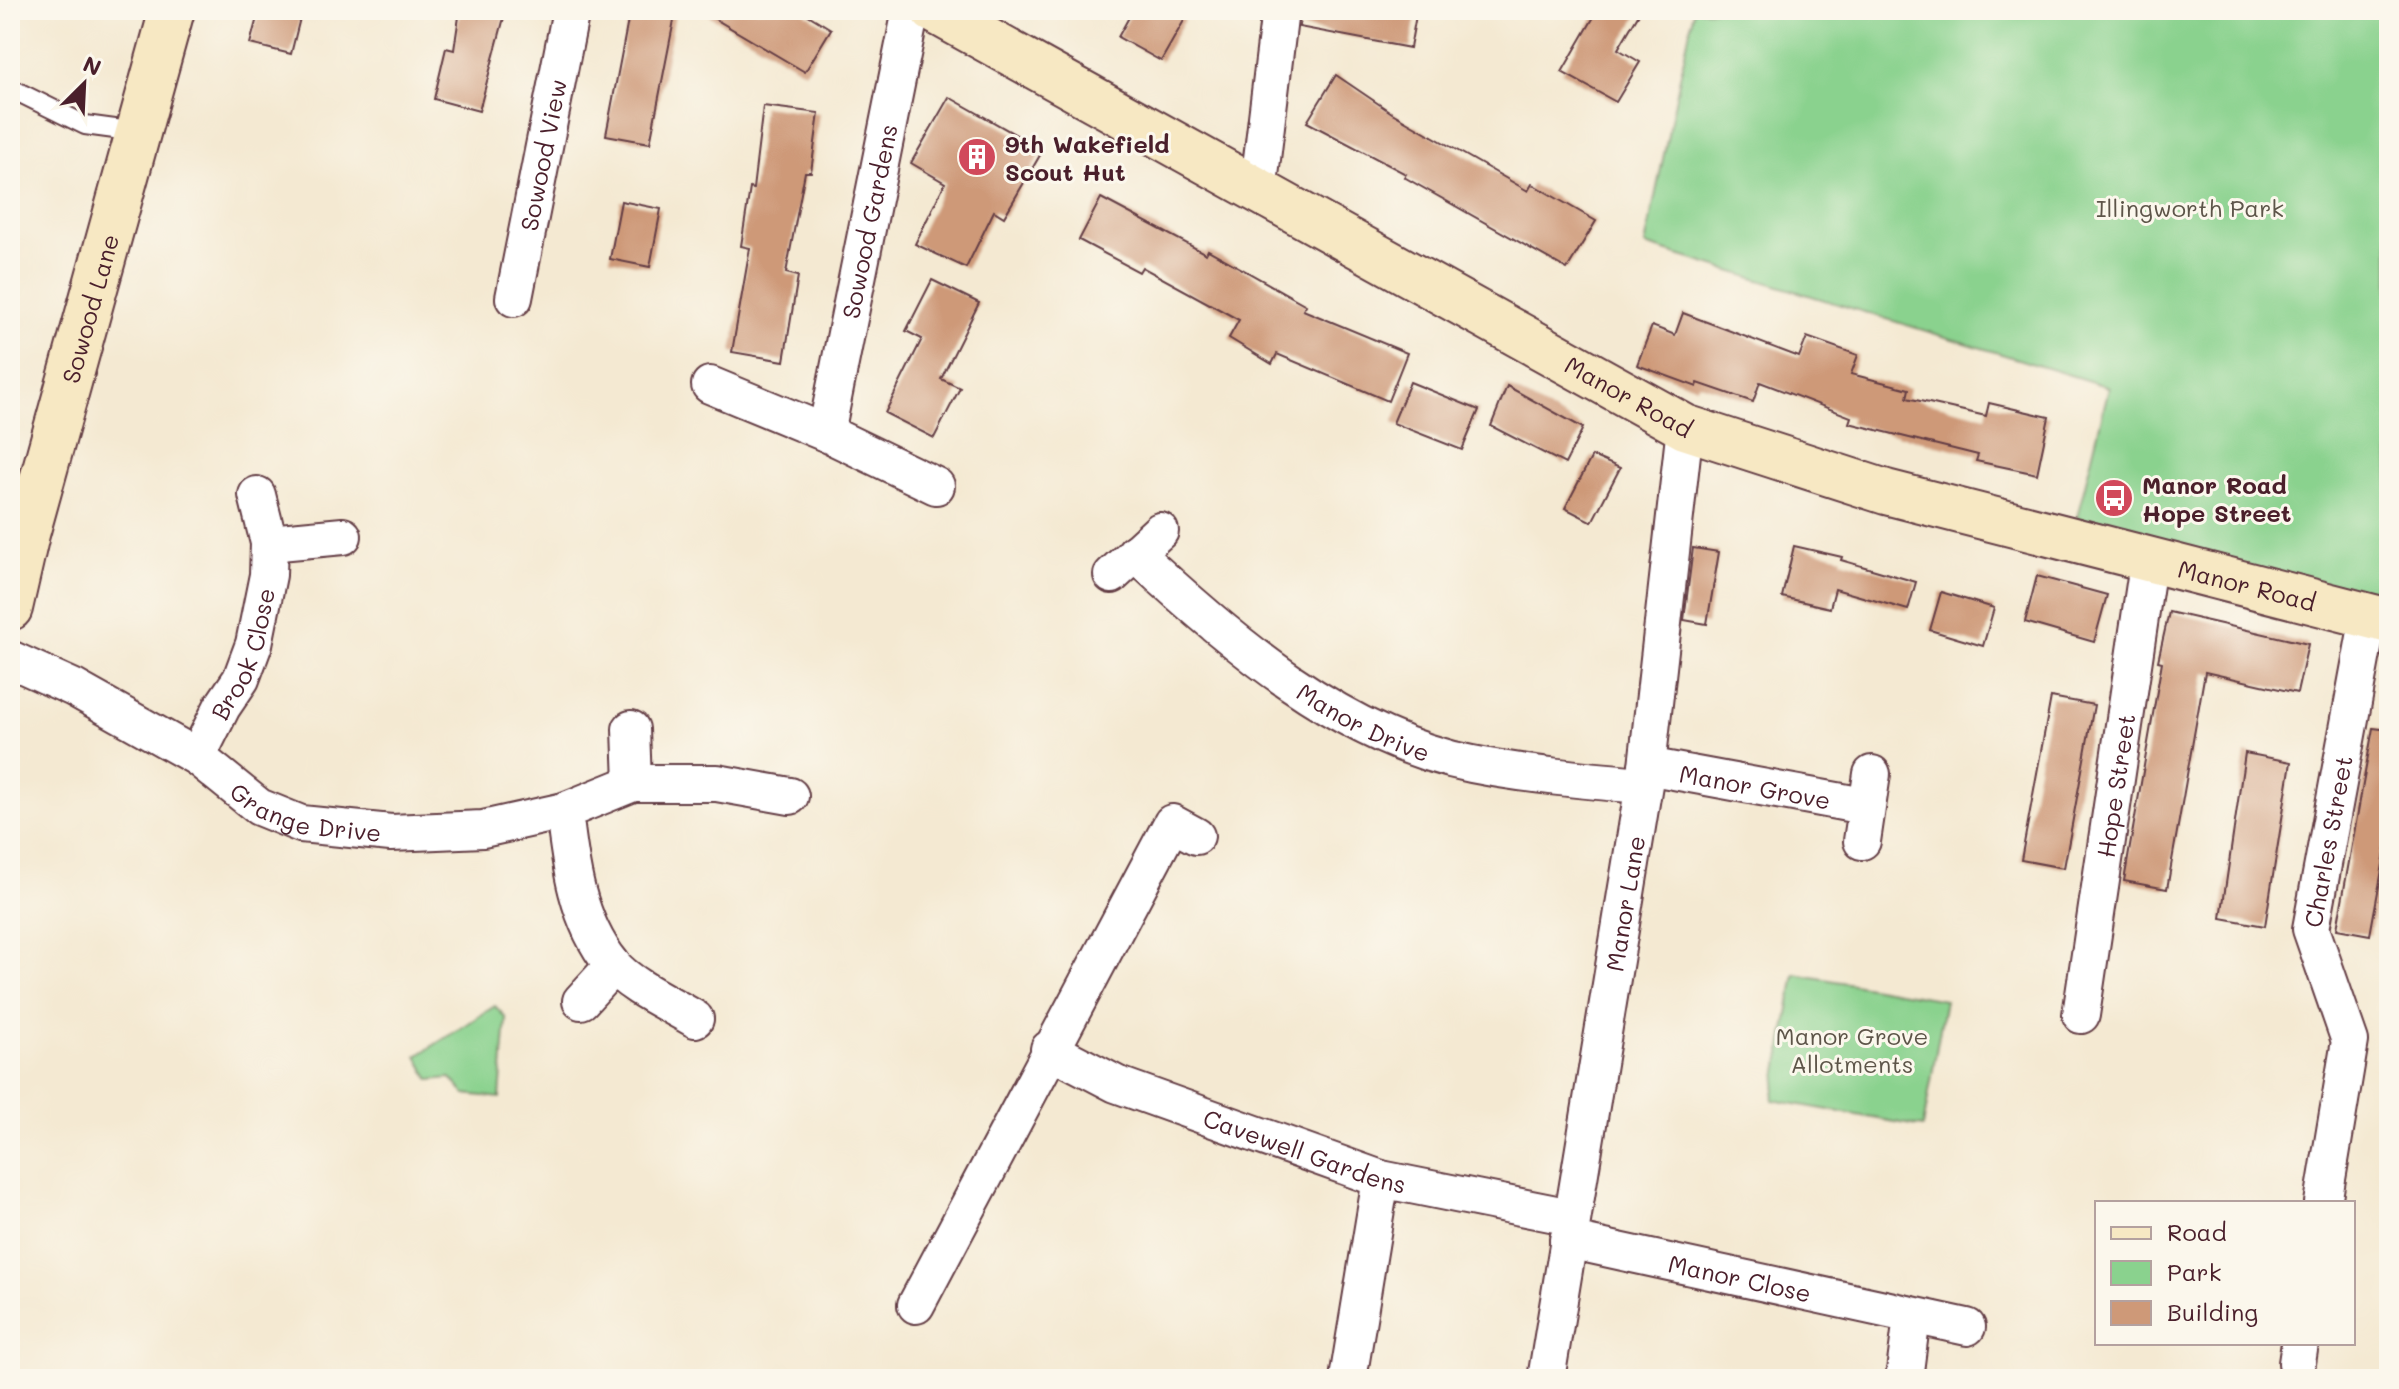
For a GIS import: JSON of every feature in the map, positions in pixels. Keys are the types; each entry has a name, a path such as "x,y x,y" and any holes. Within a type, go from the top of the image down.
{"street":[{"name":"Sowood Lane","path":"10,608 18,531 172,10"},
{"name":"Sowood View","path":"514,298 571,10"},
{"name":"Sowood Gardens","path":"826,433 911,10"},
{"name":"Manor Road","path":"933,10 978,23 1258,192 1685,427 1886,492 2379,618"},
{"path":"1258,192 1280,10"},
{"path":"710,385 826,433 936,486"},
{"name":"Manor Lane","path":"1546,1379 1644,776 1685,427"},
{"name":"Brook Close","path":"197,757 222,707 241,679 254,644 268,575 269,543 257,495"},
{"path":"269,543 343,536"},
{"name":"Manor Drive","path":"1135,553 1249,653 1323,703 1400,742 1470,764 1644,776"},
{"name":"Hope Street","path":"2081,1015 2149,557"},
{"name":"Charles Street","path":"2323,1201 2350,1041 2311,929 2379,618"},
{"name":"Grange Drive","path":"10,659 74,688 197,757 259,807 301,824 391,833 483,829 564,811 633,783 717,783 790,796"},
{"path":"631,729 633,783"},
{"name":"Manor Grove","path":"1644,776 1866,807"},
{"path":"564,811 575,888 591,931 613,966 695,1019"},
{"path":"916,1305 1049,1049 1172,823 1196,836"},
{"path":"581,1001 613,966"},
{"name":"Cavewell Gardens","path":"1049,1049 1116,1084 1381,1179 1570,1229"},
{"path":"1348,1379 1381,1179"},
{"name":"Manor Close","path":"1570,1229 1912,1317 1967,1327"},
{"path":"1904,1379 1912,1317"}],"lane":[{"path":"10,88 85,125 137,132"}],"green space":[{"name":"Illingworth Park","path":"1694,10 2389,10 2389,613 2072,538 2109,387 1645,245"},
{"name":"Manor Grove Allotments","path":"1795,974 1945,1000 1923,1127 1773,1100"},
{"path":"495,1006 506,1018 500,1098 465,1094 451,1078 430,1080 417,1056"}],"building":[{"path":"259,10 302,10 291,54 250,44"},
{"path":"460,10 506,10 479,111 434,99 446,48 454,50"},
{"path":"630,10 676,10 650,143 606,135"},
{"path":"700,10 800,10 831,29 805,72"},
{"path":"1133,10 1190,10 1161,61 1118,37"},
{"path":"1301,10 1417,10 1410,48 1299,27"},
{"path":"1598,10 1641,10 1618,49 1640,62 1616,102 1562,72"},
{"path":"1336,75 1392,113 1528,191 1532,184 1596,221 1567,269 1404,177 1406,174 1307,122"},
{"name":"9th Wakefield Scout Hut","path":"949,97 1043,150 1004,217 994,211 966,268 915,244 945,183 911,163"},
{"path":"763,106 819,113 811,172 805,172 786,273 798,276 784,361 732,352 750,248 741,246 750,188 753,189"},
{"path":"1101,198 1206,254 1208,250 1306,305 1303,310 1407,353 1388,401 1277,354 1272,364 1229,338 1239,320 1142,267 1139,272 1079,240"},
{"path":"621,201 661,209 650,267 610,259"},
{"path":"932,280 979,303 941,379 960,388 934,438 885,413 922,339 906,331"},
{"path":"1683,313 1799,357 1807,337 1858,355 1851,374 1909,389 1907,398 1986,416 1989,403 2049,417 2037,474 1976,461 1978,455 1849,423 1851,417 1760,382 1753,402 1698,383 1697,387 1637,365 1652,326 1675,335"},
{"path":"1410,382 1479,410 1462,450 1393,423"},
{"path":"1507,386 1583,428 1565,464 1491,426"},
{"path":"1592,456 1620,468 1592,522 1565,508"},
{"path":"1794,546 1842,557 1841,560 1916,582 1908,610 1835,589 1830,608 1782,597"},
{"path":"1693,548 1719,552 1707,624 1684,620"},
{"path":"2037,576 2107,595 2094,642 2025,622"},
{"path":"1941,592 1994,608 1983,646 1930,630"},
{"path":"2169,612 2308,644 2297,693 2205,672 2167,889 2124,881 2162,662 2158,661"},
{"path":"2051,697 2094,705 2064,868 2021,860"},
{"path":"2373,728 2389,730 2389,832 2370,935 2337,929"},
{"path":"2245,753 2291,762 2265,926 2221,918"}],"place":[{"name":"9th Wakefield Scout Hut","path":"977,157"},
{"name":"Manor Road Hope Street","path":"2114,498"}]}
